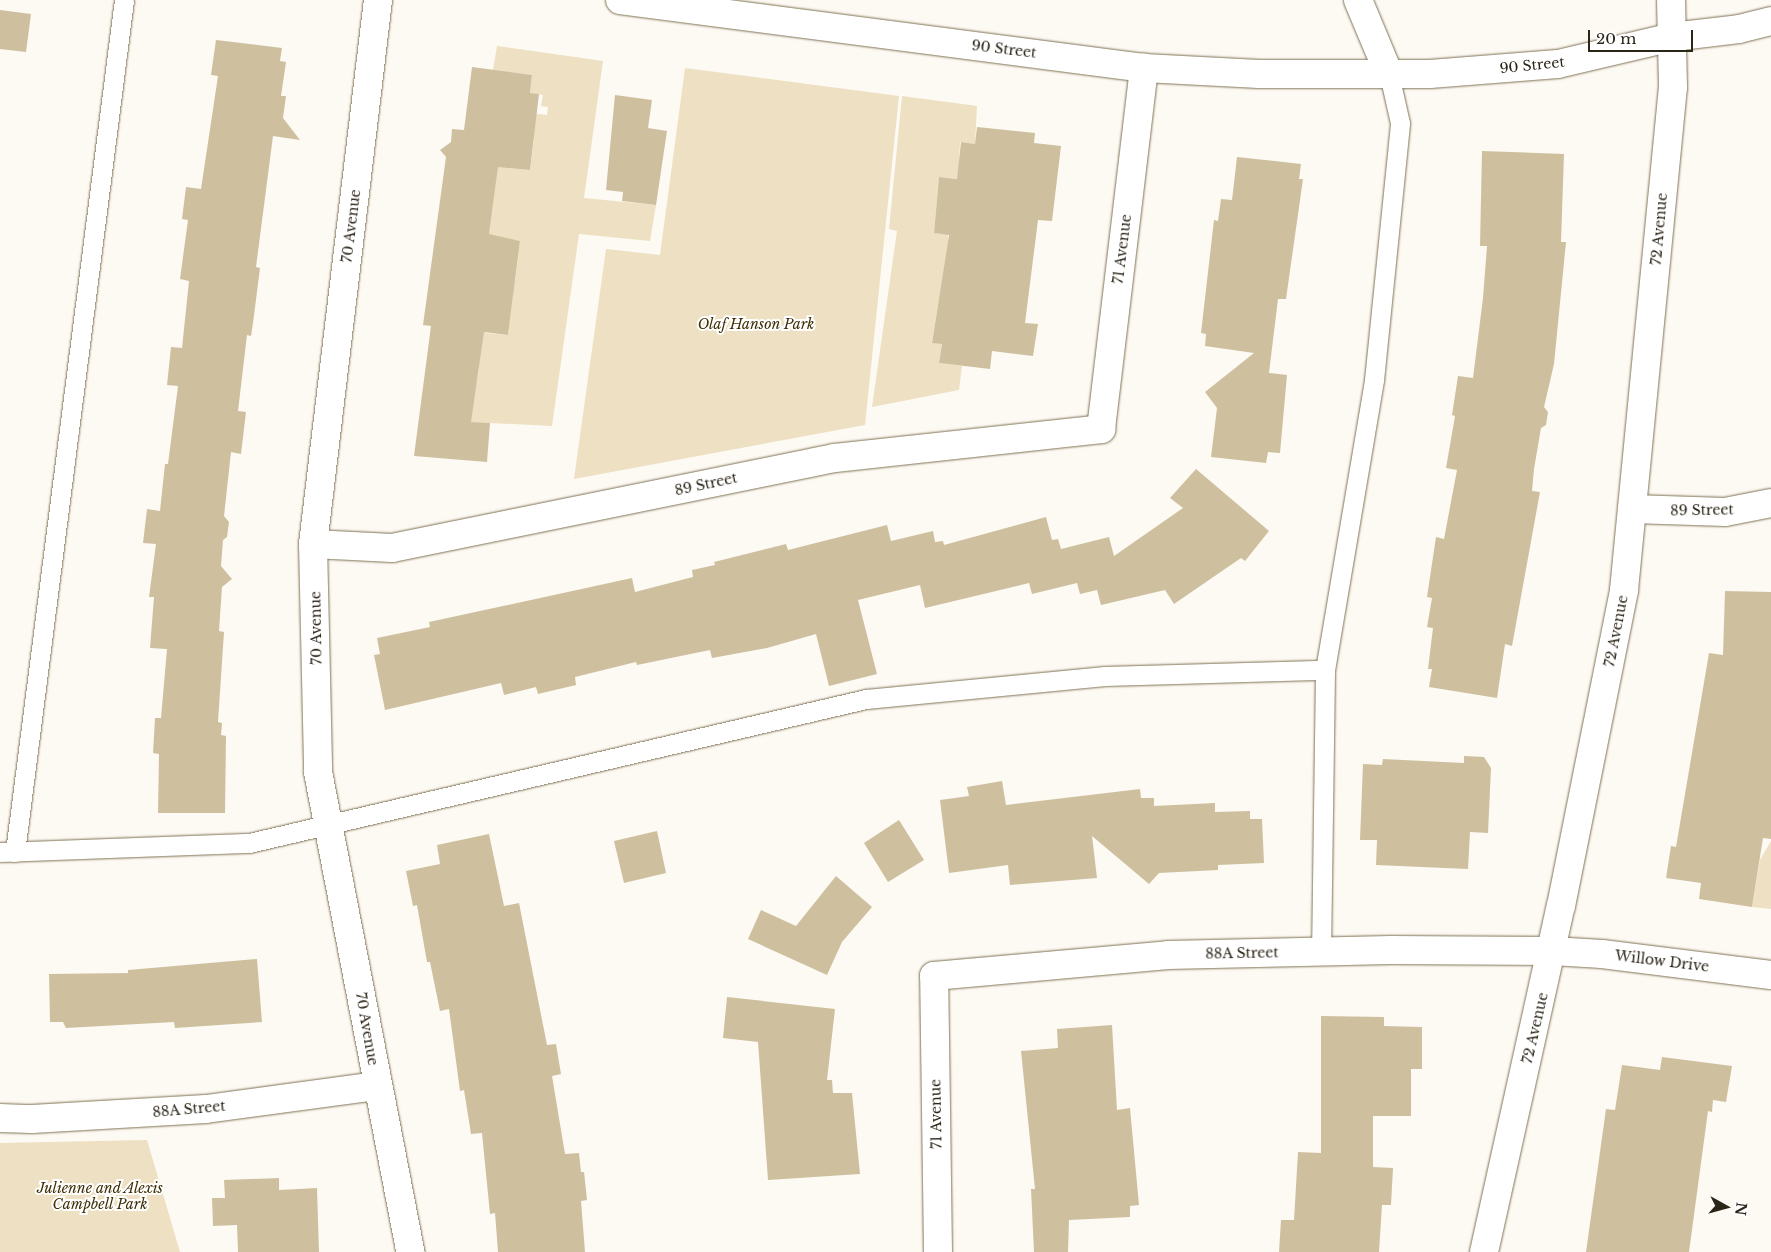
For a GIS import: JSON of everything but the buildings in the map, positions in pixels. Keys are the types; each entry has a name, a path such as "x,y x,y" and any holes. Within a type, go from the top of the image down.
{"street":[{"name":"70 Avenue","path":"378,0 313,544 318,772 410,1252"},
{"name":"90 Street","path":"620,0 1144,68 1259,74 1389,74 1558,64 1672,37 1739,29 1771,21"},
{"path":"1358,0 1389,74"},
{"name":"72 Avenue","path":"1484,1252 1552,952 1624,590 1673,87 1671,0"},
{"name":"71 Avenue","path":"1101,429 1144,68"},
{"name":"89 Street","path":"313,544 392,548 835,458 1101,429"},
{"name":"89 Street","path":"1632,509 1725,512 1771,503"},
{"name":"88A Street","path":"934,976 1168,955 1321,951 1552,952"},
{"name":"Willow Drive","path":"1552,952 1602,954 1771,975"},
{"name":"71 Avenue","path":"934,976 938,1252"},
{"name":"88A Street","path":"0,1118 32,1119 206,1109 377,1086"}],"lane":[{"path":"124,0 8,852 249,843 328,823 866,699 1105,676 1325,670"},
{"path":"1321,951 1325,670 1374,380 1400,123 1389,74"}],"green space":[{"path":"497,46 603,61 584,198 656,205 650,241 579,234 552,426 470,422 479,369 451,328 487,326 486,333 508,335 513,295 469,276 515,281 520,241 472,234 492,211 496,180 477,165 530,170 534,139 485,108 547,115 548,107 541,106 543,95 530,93 532,75 493,70"},
{"name":"Olaf Hanson Park","path":"685,68 899,96 865,425 574,479 606,249 660,255"},
{"path":"902,96 977,106 975,144 960,142 959,159 972,161 969,180 939,177 934,233 948,234 948,243 932,342 942,344 939,363 962,366 959,390 872,407 897,231 889,229"},
{"path":"1771,841 1771,909 1752,907 1760,860"},
{"name":"Julienne and Alexis Campbell Park","path":"147,1140 180,1252 0,1252 0,1143"}]}
